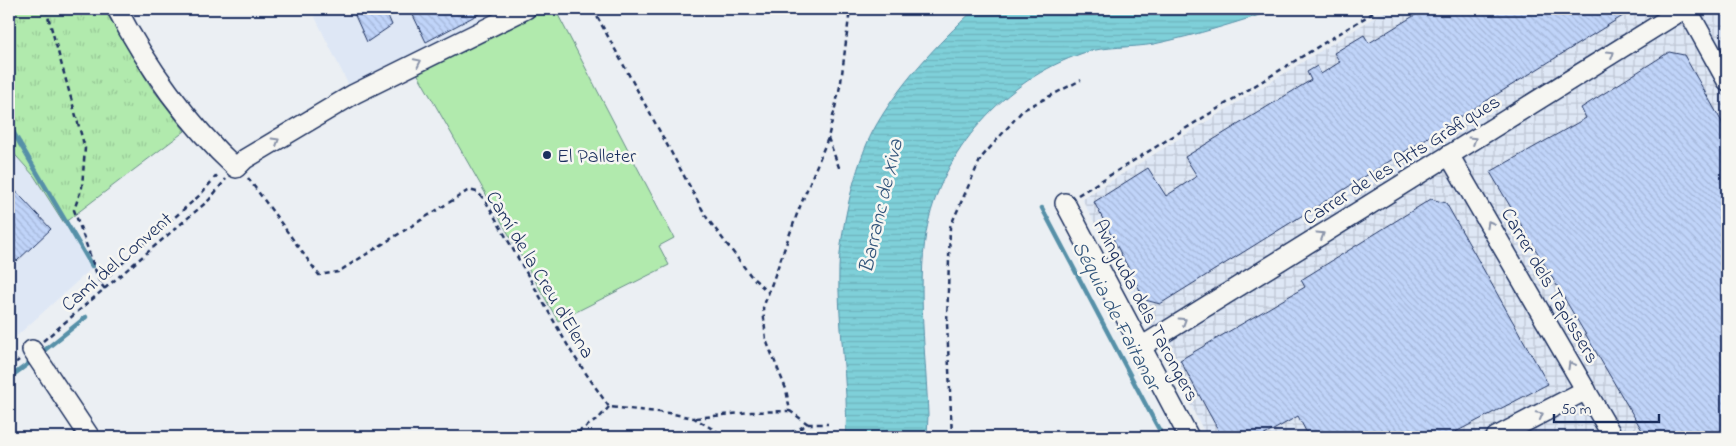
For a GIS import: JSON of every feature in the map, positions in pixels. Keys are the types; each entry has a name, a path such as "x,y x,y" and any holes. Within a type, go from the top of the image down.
{"street":[{"path":"117,9 155,73 229,169 354,94 526,9"},
{"path":"1686,9 1727,81"},
{"name":"Carrer de les Arts Gràfiques","path":"1141,347 1686,9"},
{"name":"Carrer dels Tapissers","path":"1449,155 1613,437"},
{"name":"Avinguda dels Tarongers","path":"1065,204 1189,437"},
{"path":"32,350 90,437"},
{"path":"1496,437 1586,390"}],"path":[{"path":"46,9 85,148 82,187 74,210 100,283 105,290"},
{"path":"593,9 707,218 751,276 769,293"},
{"path":"790,410 786,389 766,340 763,308 797,214 828,138 841,82 850,9"},
{"path":"1065,204 1379,9"},
{"path":"952,437 947,323 950,228 981,158 1023,110 1080,80"},
{"path":"828,138 840,170"},
{"path":"100,283 229,169"},
{"name":"Camí del Convent","path":"9,368 105,290 209,200 229,169"},
{"name":"Camí de la Creu d'Elena","path":"229,169 245,174 319,275 338,272 469,190 477,192 485,200 572,353 609,407"},
{"path":"570,437 598,418 609,407 694,418 790,410 808,424"},
{"path":"694,418 726,437"},
{"path":"784,437 808,424 828,424"}],"shaded area":[{"path":"311,9 511,9 350,88"},
{"path":"1388,9 1671,9 1715,15 1727,9 1727,437 1207,437 1082,199"},
{"path":"9,148 34,176 92,268 9,343"}],"green space":[{"path":"9,9 104,9 151,87 185,131 64,223 34,176 9,148"},
{"name":"El Palleter","path":"536,9 555,9 674,238 659,246 669,265 558,321 417,73 425,63"}],"water":[{"name":"Barranc de Xiva","path":"975,9 1278,9 1217,28 1154,44 1100,49 1083,53 1054,65 1027,81 980,122 961,147 946,174 934,203 926,233 923,255 922,300 928,415 927,437 846,437 846,395 839,267 846,215 860,161 873,131 906,81 947,36"}],"building":[{"path":"352,9 385,9 392,25 367,42"},
{"path":"410,9 488,9 426,42"},
{"path":"1425,9 1634,9 1160,304 1145,300 1094,202 1148,168 1166,196 1197,176 1185,157 1311,80 1307,72 1317,66 1321,74 1340,62 1334,53 1364,35 1369,43"},
{"path":"1669,52 1684,55 1727,131 1727,437 1646,437 1490,172 1586,118 1581,108"},
{"path":"9,184 51,229 17,261 9,252"},
{"path":"1431,199 1446,203 1548,384 1446,437 1309,437 1298,416 1261,437 1222,437 1180,360 1305,287 1301,280"}],"waterway":[{"path":"9,125 92,266"},
{"name":"Séquia de Faitanar","path":"1042,208 1160,431 1157,437"},
{"path":"41,353 86,317"},
{"path":"9,378 28,364"}],"place":[{"name":"El Palleter","path":"547,155"}]}
